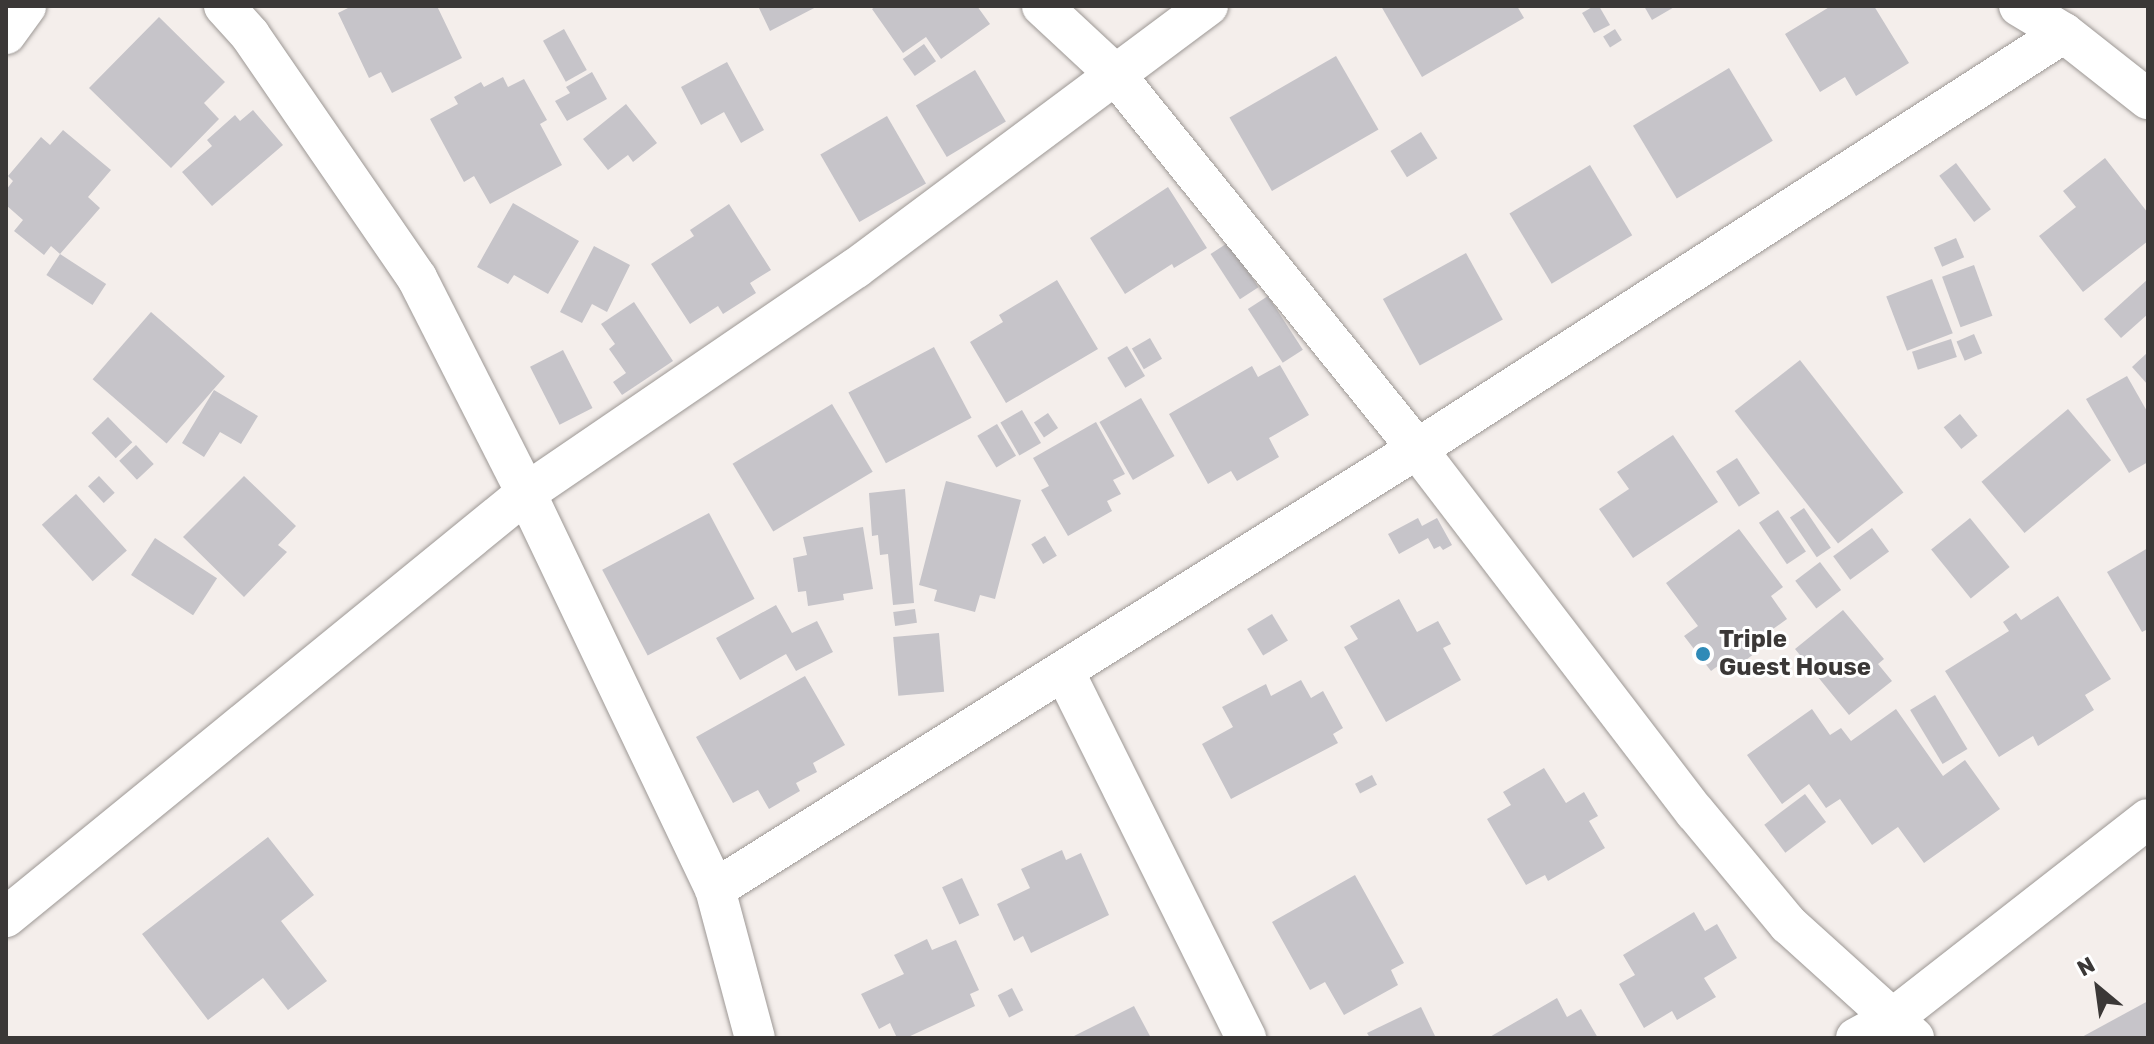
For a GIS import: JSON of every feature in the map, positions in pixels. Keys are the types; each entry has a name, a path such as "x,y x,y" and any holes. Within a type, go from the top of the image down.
{"street":[{"path":"6,34 26,6"},
{"path":"224,6 250,35 417,278 526,493 715,889 755,1038"},
{"path":"1042,6 1114,73 1417,449 1723,846 1788,924 1904,1028"},
{"path":"6,917 526,493 856,268 1208,6"},
{"path":"2019,6 2064,33 2148,99"},
{"path":"715,889 1417,449 2064,33"},
{"path":"1064,671 1246,1038"},
{"path":"1856,1038 1904,1028 2148,819"}],"building":[{"path":"352,6 437,6 462,58 392,93 381,72 369,78 338,13"},
{"path":"758,6 818,6 770,31"},
{"path":"876,6 977,6 990,24 941,59 926,37 903,53 872,9"},
{"path":"1381,6 1517,6 1524,18 1422,77"},
{"path":"1599,6 1610,25 1594,33 1582,13"},
{"path":"1644,6 1676,6 1652,20"},
{"path":"1831,6 1874,6 1909,63 1856,96 1845,77 1820,92 1785,34"},
{"path":"159,17 225,82 204,103 219,119 171,168 89,88"},
{"path":"564,29 587,70 566,82 543,41"},
{"path":"1615,29 1622,40 1610,47 1603,36"},
{"path":"924,44 936,61 915,76 903,59"},
{"path":"1336,56 1378,130 1272,191 1229,118"},
{"path":"727,62 764,130 741,143 724,112 701,125 681,87"},
{"path":"1729,68 1773,141 1677,199 1633,126"},
{"path":"975,70 1006,121 947,157 916,106"},
{"path":"592,72 607,99 567,121 555,101 570,93 566,87"},
{"path":"503,77 508,87 524,79 547,120 540,124 562,165 490,204 474,176 464,182 430,119 458,104 454,97 481,82 484,87"},
{"path":"626,104 657,143 633,162 628,155 608,170 583,139"},
{"path":"253,110 283,145 212,206 182,172 212,146 207,140 235,115 240,121"},
{"path":"887,116 926,184 859,222 820,154"},
{"path":"63,130 111,170 88,197 100,208 60,254 51,246 44,255 14,231 23,220 6,205 6,190 13,181 8,176 41,137 50,145"},
{"path":"1421,132 1437,158 1407,177 1390,151"},
{"path":"2105,158 2148,213 2148,241 2083,292 2039,236 2076,207 2063,191"},
{"path":"1956,163 1991,209 1974,222 1939,176"},
{"path":"1590,165 1632,235 1552,284 1509,213"},
{"path":"1168,187 1207,248 1174,268 1172,264 1125,294 1090,238"},
{"path":"513,203 579,241 548,294 514,275 508,284 477,267"},
{"path":"729,204 771,270 750,283 756,293 723,314 718,306 690,324 651,264 694,236 690,230"},
{"path":"1956,238 1964,257 1942,267 1934,247"},
{"path":"1229,242 1258,287 1240,299 1211,254"},
{"path":"594,246 630,265 607,312 592,304 582,323 560,312"},
{"path":"1466,253 1503,319 1420,366 1383,299"},
{"path":"60,254 106,284 93,305 46,275"},
{"path":"1974,265 1992,316 1961,327 1942,277"},
{"path":"1932,279 1953,333 1907,351 1886,297"},
{"path":"2148,279 2148,314 2121,338 2104,319"},
{"path":"1057,280 1098,349 1006,403 970,342 1003,322 999,315"},
{"path":"1268,296 1303,350 1283,363 1248,309"},
{"path":"634,302 673,361 622,395 613,382 626,373 609,349 615,344 601,324"},
{"path":"151,312 225,376 167,443 93,379"},
{"path":"1974,334 1982,353 1965,361 1957,341"},
{"path":"1150,338 1162,359 1144,369 1132,349"},
{"path":"1951,339 1957,357 1918,370 1912,352"},
{"path":"1127,346 1145,376 1125,388 1107,358"},
{"path":"934,347 972,418 886,463 848,393"},
{"path":"563,350 593,408 560,425 530,367"},
{"path":"2148,352 2148,385 2132,367"},
{"path":"1800,360 1903,492 1838,543 1735,411"},
{"path":"1280,365 1309,415 1269,438 1279,457 1237,481 1231,471 1208,484 1169,414 1252,366 1258,377"},
{"path":"2127,376 2148,413 2148,462 2129,473 2086,399"},
{"path":"214,390 258,416 241,444 220,432 204,457 182,443"},
{"path":"1141,398 1174,456 1133,480 1099,422"},
{"path":"832,404 873,472 773,531 733,464"},
{"path":"2068,409 2111,460 2025,533 1981,482"},
{"path":"1022,410 1041,443 1019,455 1000,422"},
{"path":"1048,413 1058,428 1044,437 1034,423"},
{"path":"1960,414 1978,436 1961,449 1944,427"},
{"path":"108,417 132,442 116,458 91,433"},
{"path":"1096,422 1125,474 1113,480 1121,494 1107,501 1112,511 1068,536 1041,490 1049,486 1033,458"},
{"path":"997,424 1016,456 996,468 977,436"},
{"path":"1673,435 1718,502 1633,558 1599,509 1629,489 1617,472"},
{"path":"136,445 154,464 137,480 119,461"},
{"path":"1737,458 1760,493 1739,507 1716,472"},
{"path":"99,476 115,493 104,503 88,486"},
{"path":"244,476 296,526 278,545 287,552 244,597 183,537"},
{"path":"946,481 1021,500 995,599 980,595 975,612 934,601 937,590 919,585"},
{"path":"905,489 914,603 893,605 888,554 880,555 878,535 872,536 869,493"},
{"path":"76,494 127,550 93,581 42,525"},
{"path":"1804,508 1831,548 1817,557 1790,518"},
{"path":"1778,510 1806,551 1787,564 1759,523"},
{"path":"709,513 755,599 648,655 602,570"},
{"path":"1418,518 1422,526 1437,518 1452,545 1443,550 1440,546 1434,549 1428,538 1399,554 1388,534"},
{"path":"1970,518 2010,567 1971,598 1931,549"},
{"path":"863,527 873,589 843,594 844,600 808,606 806,591 798,592 793,558 807,555 803,537"},
{"path":"1872,528 1889,551 1850,580 1833,556"},
{"path":"1739,529 1783,587 1771,596 1787,619 1766,634 1771,641 1730,672 1723,662 1711,671 1684,636 1698,626 1666,583"},
{"path":"1045,536 1057,556 1043,564 1031,544"},
{"path":"155,538 217,578 193,615 131,575"},
{"path":"2148,548 2148,629 2142,632 2107,572"},
{"path":"1820,562 1841,590 1816,609 1795,581"},
{"path":"2058,596 2111,679 2085,695 2094,710 2038,746 2033,736 1999,757 1945,671 2009,631 2003,622 2016,613 2021,620"},
{"path":"1399,599 1417,632 1438,621 1451,644 1443,648 1461,680 1386,722 1344,647 1358,639 1350,626"},
{"path":"776,605 792,633 817,621 833,652 796,671 786,654 740,680 716,638"},
{"path":"915,609 917,623 895,626 893,612"},
{"path":"1843,610 1884,659 1878,664 1892,681 1849,715 1795,649"},
{"path":"1272,614 1288,641 1263,656 1247,629"},
{"path":"939,633 944,692 898,696 893,637"},
{"path":"805,676 845,745 813,763 817,772 796,783 800,791 769,809 758,790 733,803 696,737"},
{"path":"1301,680 1311,698 1323,691 1343,728 1333,734 1338,743 1231,799 1202,744 1233,727 1222,707 1266,684 1271,696"},
{"path":"1935,695 1967,749 1943,764 1910,710"},
{"path":"1812,709 1830,735 1841,728 1851,741 1896,709 1943,776 1965,760 2000,809 1924,863 1898,827 1872,845 1840,799 1826,808 1809,784 1782,804 1747,755"},
{"path":"1544,768 1566,803 1584,792 1598,816 1589,821 1605,848 1548,881 1545,875 1526,885 1487,819 1511,805 1503,792"},
{"path":"1372,775 1377,785 1360,793 1355,784"},
{"path":"1805,794 1826,822 1785,853 1764,825"},
{"path":"268,837 314,895 281,921 327,981 288,1010 263,978 208,1020 142,934"},
{"path":"1062,850 1066,860 1081,853 1109,915 1031,953 1023,936 1014,941 997,904 1030,888 1021,869"},
{"path":"1355,875 1404,963 1391,970 1398,985 1344,1015 1325,982 1310,990 1272,922"},
{"path":"962,878 979,915 959,924 942,887"},
{"path":"1694,912 1705,931 1717,924 1737,958 1704,978 1716,997 1677,1020 1672,1011 1644,1028 1619,984 1635,975 1623,955"},
{"path":"927,939 932,950 956,940 979,990 970,994 975,1006 906,1038 897,1038 890,1023 879,1029 861,994 904,974 894,955"},
{"path":"1012,988 1023,1010 1009,1018 998,995"},
{"path":"1557,998 1567,1017 1581,1009 1598,1038 1488,1038"},
{"path":"2148,1001 2148,1038 2080,1038"},
{"path":"1134,1006 1151,1038 1070,1038"},
{"path":"1421,1007 1436,1038 1370,1038 1367,1033"}],"place":[{"name":"Triple Guest House","path":"1703,654"}]}
